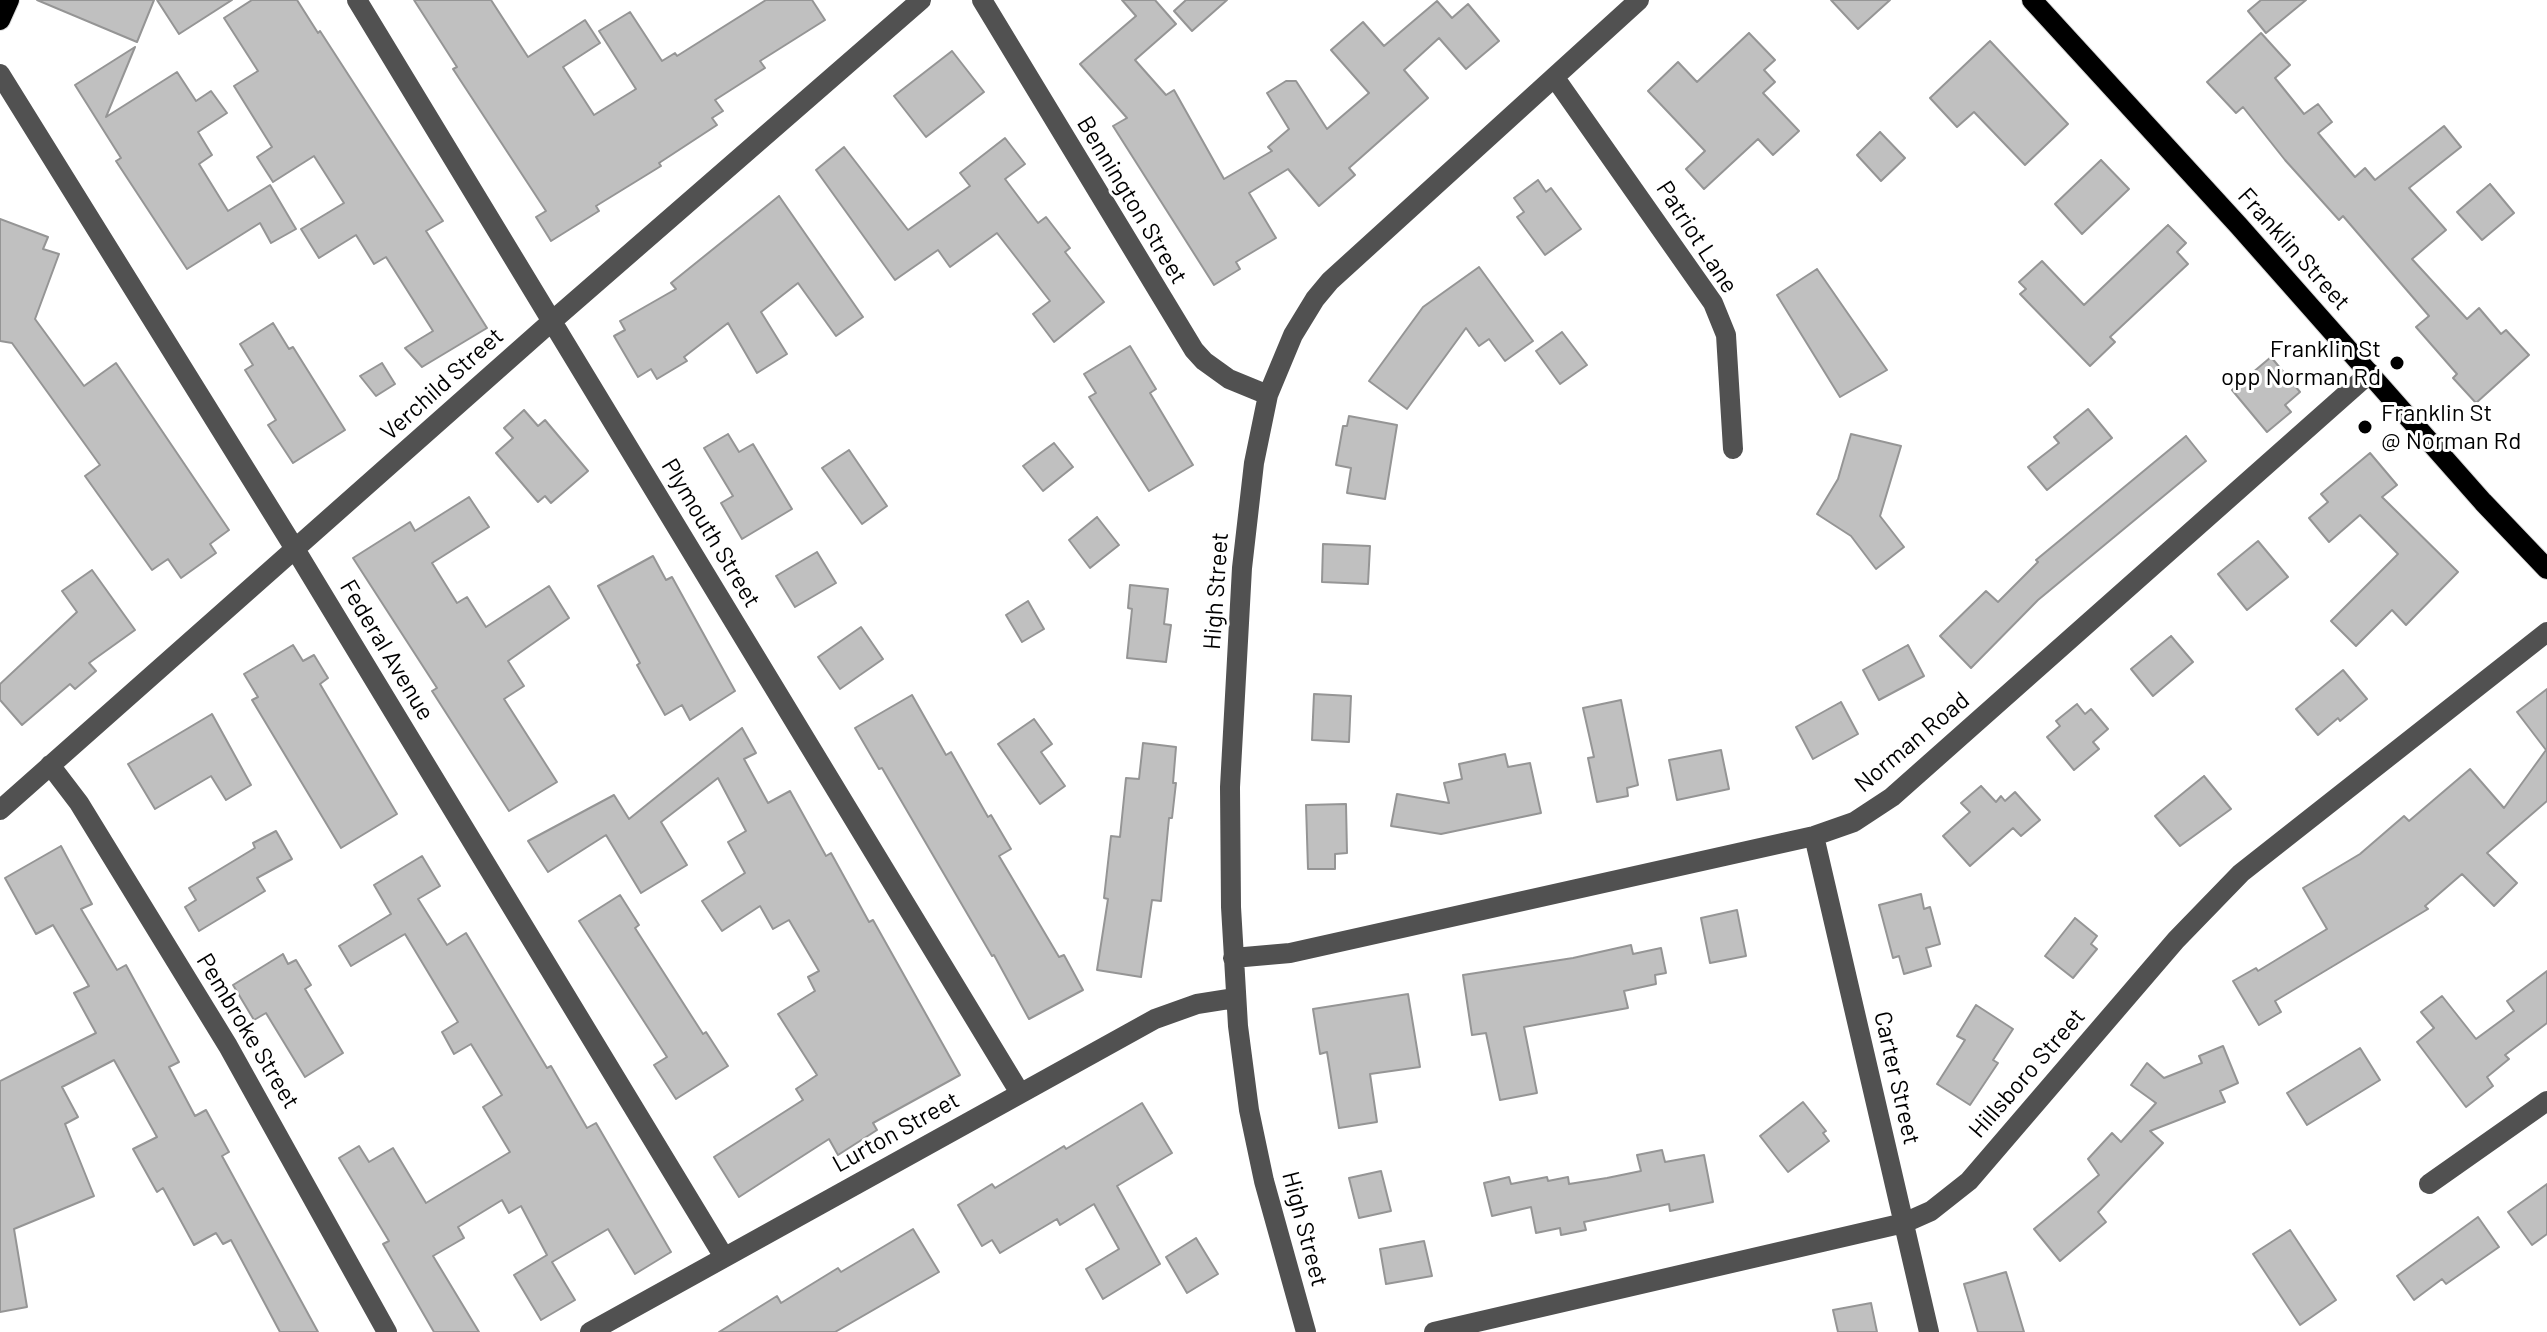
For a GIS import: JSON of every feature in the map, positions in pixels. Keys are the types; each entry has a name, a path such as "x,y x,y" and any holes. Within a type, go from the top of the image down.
{"main road":[{"path":"0,20 9,0"},
{"name":"Franklin Street","path":"2032,0 2239,226 2483,502 2547,569"}],"street":[{"name":"Plymouth Street","path":"357,0 1020,1093"},
{"name":"Verchild Street","path":"0,810 551,322 921,0"},
{"name":"Bennington Street","path":"982,0 1194,350 1229,379 1268,395"},
{"name":"High Street","path":"1306,1332 1256,1145 1244,1082 1233,958 1230,809 1235,684 1250,494 1268,395 1293,335 1330,281 1639,0"},
{"name":"Federal Avenue","path":"0,74 295,549 724,1257"},
{"name":"Patriot Lane","path":"1555,78 1713,303 1726,335 1733,449"},
{"name":"Norman Road","path":"1233,958 1290,953 1814,836 1854,822 1892,797 2370,373"},
{"name":"Hillsboro Street","path":"1434,1332 1904,1223 1931,1211 1969,1181 2176,940 2241,873 2547,632"},
{"name":"Pembroke Street","path":"50,765 79,803 235,1058 387,1332"},
{"name":"Carter Street","path":"1814,836 1929,1332"},
{"name":"Lurton Street","path":"590,1332 1155,1019 1197,1004 1235,998"},
{"path":"2429,1184 2547,1101"}],"building":[{"path":"37,0 154,0 137,42"},
{"path":"157,0 232,0 179,34"},
{"path":"252,0 297,0 443,221 426,231 487,328 422,367 405,348 433,331 386,257 374,264 356,235 319,258 301,229 344,203 314,156 273,182 257,157 272,147 234,86 258,71 224,18"},
{"path":"414,0 491,0 528,57 585,20 600,43 563,67 594,115 636,89 599,31 630,12 662,61 675,53 677,56 766,0 812,0 825,20 760,61 765,68 715,100 723,111 712,118 717,125 659,163 661,166 596,206 599,211 551,241 536,217 546,211 453,69 457,67"},
{"path":"1122,0 1155,0 1176,24 1135,60 1166,95 1174,90 1224,179 1272,151 1268,147 1289,129 1267,93 1286,81 1296,81 1327,129 1369,93 1331,50 1363,22 1384,46 1437,1 1452,18 1468,4 1499,41 1466,69 1439,38 1404,70 1428,98 1349,168 1355,175 1319,206 1288,169 1249,193 1276,238 1236,262 1240,269 1214,285 1113,126 1127,118 1080,64 1136,16"},
{"path":"1186,0 1227,0 1192,31 1174,11"},
{"path":"1831,0 1890,0 1858,29"},
{"path":"2261,0 2306,0 2266,33 2248,11"},
{"path":"1749,33 1775,60 1764,70 1775,82 1763,93 1799,131 1773,155 1758,139 1704,189 1686,169 1705,151 1648,91 1678,62 1697,82"},
{"path":"2261,33 2290,65 2275,78 2304,114 2318,104 2332,122 2318,133 2355,177 2365,168 2375,180 2444,126 2461,147 2409,188 2446,230 2412,259 2467,319 2479,308 2501,334 2506,330 2529,355 2476,403 2453,378 2457,374 2416,327 2429,316 2343,216 2339,220 2285,160 2243,107 2236,113 2207,82"},
{"path":"1990,41 2068,124 2025,165 1974,112 1957,127 1930,98"},
{"path":"135,47 106,117 177,72 196,101 211,91 227,113 198,132 212,155 199,164 228,211 270,185 296,229 271,243 260,223 187,269 116,161 121,158 75,85"},
{"path":"952,51 984,92 926,137 894,96"},
{"path":"1880,132 1905,158 1881,181 1857,155"},
{"path":"1005,138 1025,164 1005,179 1038,223 1046,217 1070,248 1065,252 1104,302 1054,342 1033,314 1050,301 997,233 950,267 938,250 895,280 816,170 844,147 908,230 970,186 960,173"},
{"path":"2101,160 2129,189 2082,234 2055,204"},
{"path":"1538,180 1546,192 1551,188 1581,229 1545,255 1517,217 1524,212 1514,198"},
{"path":"2490,184 2514,213 2482,240 2457,212"},
{"path":"779,196 863,317 836,336 798,283 761,312 787,354 757,373 728,323 684,357 687,361 657,379 651,369 638,377 614,336 625,330 620,321 676,289 671,283"},
{"path":"0,219 48,237 43,249 59,254 35,319 84,386 116,363 229,530 210,544 216,553 181,578 168,559 152,570 85,476 100,465 12,343 0,341"},
{"path":"2168,225 2186,243 2177,252 2188,264 2110,337 2115,342 2090,366 2020,294 2026,289 2019,282 2042,261 2084,305"},
{"path":"1479,267 1533,341 1505,361 1489,339 1479,346 1466,328 1407,409 1369,381 1423,307"},
{"path":"1817,269 1887,370 1840,397 1777,295"},
{"path":"273,323 289,349 293,347 345,430 293,463 268,425 276,420 245,370 253,365 240,344"},
{"path":"1562,332 1587,365 1560,384 1536,351"},
{"path":"1130,346 1156,389 1150,393 1193,465 1149,491 1089,397 1096,393 1084,374"},
{"path":"2271,357 2300,392 2285,405 2291,412 2267,432 2232,390"},
{"path":"382,363 395,384 376,396 360,376"},
{"path":"2088,409 2112,438 2047,490 2028,467 2059,443 2054,437"},
{"path":"524,410 538,426 545,420 588,471 551,503 545,496 538,502 496,453 513,438 504,428"},
{"path":"1349,416 1397,425 1385,499 1347,493 1351,468 1336,465 1343,426 1347,426"},
{"path":"728,434 739,452 753,444 792,509 742,539 721,503 733,496 704,448"},
{"path":"1851,434 1901,446 1880,516 1904,547 1876,569 1851,536 1817,514 1838,479"},
{"path":"2186,436 2206,461 2038,600 1971,668 1940,636 1986,591 1998,602 2038,562 2036,560"},
{"path":"1054,443 1073,467 1043,491 1023,466"},
{"path":"849,450 887,506 862,524 822,468"},
{"path":"2370,453 2397,485 2382,497 2458,572 2406,625 2392,610 2356,646 2331,621 2398,554 2360,515 2329,542 2309,518 2328,502 2321,494"},
{"path":"469,497 489,527 432,563 457,603 467,597 486,627 549,586 569,618 508,661 524,686 504,699 557,782 509,811 432,691 437,688 353,558 410,522 415,531"},
{"path":"1097,517 1119,545 1090,568 1069,540"},
{"path":"2258,541 2288,577 2247,610 2218,574"},
{"path":"1323,544 1370,546 1368,584 1322,582"},
{"path":"817,552 836,583 795,607 776,576"},
{"path":"653,556 666,580 672,577 735,691 690,720 682,705 665,715 598,586"},
{"path":"92,570 135,630 89,663 96,671 75,689 70,684 22,725 0,700 0,684 77,612 62,591"},
{"path":"1130,585 1168,589 1164,624 1171,625 1166,662 1127,658 1132,609 1128,608"},
{"path":"1028,601 1044,629 1022,642 1006,615"},
{"path":"861,627 883,659 840,689 818,657"},
{"path":"2171,636 2193,662 2153,696 2131,669"},
{"path":"293,645 303,661 314,655 328,678 320,684 397,814 341,848 252,700 258,697 244,674"},
{"path":"1908,645 1924,676 1879,700 1863,670"},
{"path":"2343,670 2367,699 2318,735 2296,709"},
{"path":"2547,689 2547,801 2487,853 2517,883 2494,906 2462,874 2425,906 2428,909 2275,1001 2281,1012 2259,1025 2233,981 2256,968 2258,971 2327,929 2303,888 2360,854 2404,816 2409,821 2470,769 2504,808 2546,750 2517,712"},
{"path":"1314,694 1351,696 1349,742 1312,740"},
{"path":"912,695 946,755 951,752 988,817 991,815 1011,849 999,856 1059,957 1064,955 1083,990 1029,1019 994,955 855,728"},
{"path":"1621,700 1638,785 1627,788 1628,796 1597,802 1588,758 1594,757 1583,708"},
{"path":"1841,702 1858,734 1813,759 1796,727"},
{"path":"2077,704 2085,714 2091,709 2108,729 2093,742 2099,749 2074,770 2047,737 2060,726 2056,721"},
{"path":"212,714 251,785 226,800 211,776 155,809 128,764"},
{"path":"1034,719 1052,744 1041,752 1065,786 1040,804 998,744"},
{"path":"742,728 756,753 744,759 768,803 790,791 826,856 831,853 869,922 873,920 960,1075 873,1123 877,1130 838,1155 829,1139 739,1197 714,1157 803,1100 796,1089 817,1075 778,1014 815,991 808,977 819,971 789,920 773,929 760,906 722,931 702,901 745,873 728,842 746,831 718,778 661,822 687,865 641,893 606,835 548,872 528,841 614,795 629,819"},
{"path":"1143,743 1176,747 1173,783 1176,783 1172,818 1169,818 1161,901 1152,900 1141,977 1097,970 1108,899 1104,898 1111,836 1120,837 1126,778 1139,779"},
{"path":"1721,750 1729,789 1677,800 1669,760"},
{"path":"1505,754 1508,767 1530,763 1541,813 1441,834 1391,826 1397,794 1449,803 1444,783 1462,779 1459,764"},
{"path":"2204,776 2231,809 2180,846 2155,816"},
{"path":"1981,786 1996,802 2001,796 2005,801 2015,792 2040,820 2021,836 2013,828 1970,866 1943,836 1970,812 1961,803"},
{"path":"1346,804 1347,853 1335,854 1335,869 1308,869 1306,805"},
{"path":"276,831 292,859 257,878 265,891 199,931 185,907 196,900 189,888 255,848 253,843"},
{"path":"61,846 92,904 81,909 117,970 126,965 179,1062 169,1067 195,1116 206,1110 229,1152 222,1156 318,1332 280,1332 231,1240 223,1244 216,1233 194,1245 163,1188 157,1192 133,1149 157,1137 114,1060 62,1087 78,1117 65,1124 94,1196 14,1229 27,1307 0,1312 0,1081 96,1033 74,993 89,986 53,925 36,934 5,878"},
{"path":"422,856 440,886 418,899 447,945 466,933 587,1128 596,1123 671,1252 635,1274 608,1229 552,1262 575,1300 541,1320 514,1275 547,1255 521,1206 509,1213 502,1200 458,1227 464,1238 433,1256 479,1332 434,1332 383,1244 389,1241 339,1158 359,1146 369,1162 393,1148 426,1203 510,1152 483,1107 502,1095 471,1044 454,1054 442,1032 458,1022 405,934 351,966 339,946 391,914 374,885"},
{"path":"1921,894 1924,909 1930,907 1940,944 1926,948 1931,966 1904,974 1899,956 1893,958 1879,905"},
{"path":"620,895 639,925 635,928 703,1034 706,1032 728,1066 676,1099 654,1065 667,1057 579,921"},
{"path":"1737,910 1746,956 1710,963 1701,918"},
{"path":"2075,918 2097,936 2091,944 2097,949 2073,978 2045,956"},
{"path":"1631,945 1633,954 1661,948 1666,973 1655,975 1656,984 1624,991 1628,1008 1524,1027 1537,1093 1500,1100 1486,1033 1472,1035 1463,975 1573,958"},
{"path":"283,954 288,964 296,960 311,985 305,989 343,1053 305,1077 266,1013 254,1020 233,985"},
{"path":"2547,971 2547,1023 2505,1055 2509,1059 2487,1077 2493,1086 2466,1107 2417,1042 2434,1028 2421,1012 2442,996 2476,1039 2514,1011 2507,1001"},
{"path":"1408,994 1420,1067 1370,1074 1377,1122 1339,1128 1327,1052 1320,1054 1313,1009"},
{"path":"1976,1005 2013,1029 1993,1060 1998,1063 1970,1105 1937,1084 1965,1040 1957,1036"},
{"path":"2223,1046 2238,1083 2220,1091 2225,1102 2150,1131 2163,1143 2098,1212 2106,1222 2060,1261 2034,1229 2099,1175 2088,1159 2112,1133 2121,1142 2156,1103 2131,1085 2147,1063 2164,1078 2202,1063 2199,1056"},
{"path":"2360,1048 2380,1080 2307,1125 2287,1093"},
{"path":"1803,1102 1826,1131 1823,1133 1829,1141 1788,1172 1760,1136"},
{"path":"1142,1103 1172,1153 1117,1186 1160,1264 1103,1299 1086,1269 1119,1249 1094,1204 1060,1225 1057,1219 1000,1253 992,1240 982,1246 958,1205 992,1184 995,1188 1064,1146 1066,1149"},
{"path":"1662,1150 1665,1162 1704,1155 1713,1202 1670,1211 1669,1204 1584,1222 1586,1230 1561,1235 1560,1228 1536,1233 1531,1207 1492,1216 1484,1183 1509,1177 1511,1184 1547,1177 1548,1181 1568,1177 1569,1184 1607,1178 1641,1171 1637,1155"},
{"path":"1381,1171 1391,1211 1359,1218 1349,1178"},
{"path":"2547,1184 2547,1234 2532,1245 2508,1212"},
{"path":"2478,1217 2499,1247 2446,1284 2442,1279 2414,1300 2397,1276"},
{"path":"913,1229 939,1272 835,1332 719,1332 777,1296 781,1303 838,1268 841,1272"},
{"path":"2290,1230 2336,1300 2300,1325 2253,1254"},
{"path":"1196,1238 1218,1274 1187,1293 1166,1257"},
{"path":"1424,1241 1432,1276 1386,1284 1380,1249"},
{"path":"2006,1272 2024,1332 1978,1332 1964,1284"},
{"path":"1871,1303 1877,1332 1838,1332 1833,1310"}],"place":[{"name":"Franklin St opp Norman Rd","path":"2397,363"},
{"name":"Franklin St @ Norman Rd","path":"2365,427"}]}
